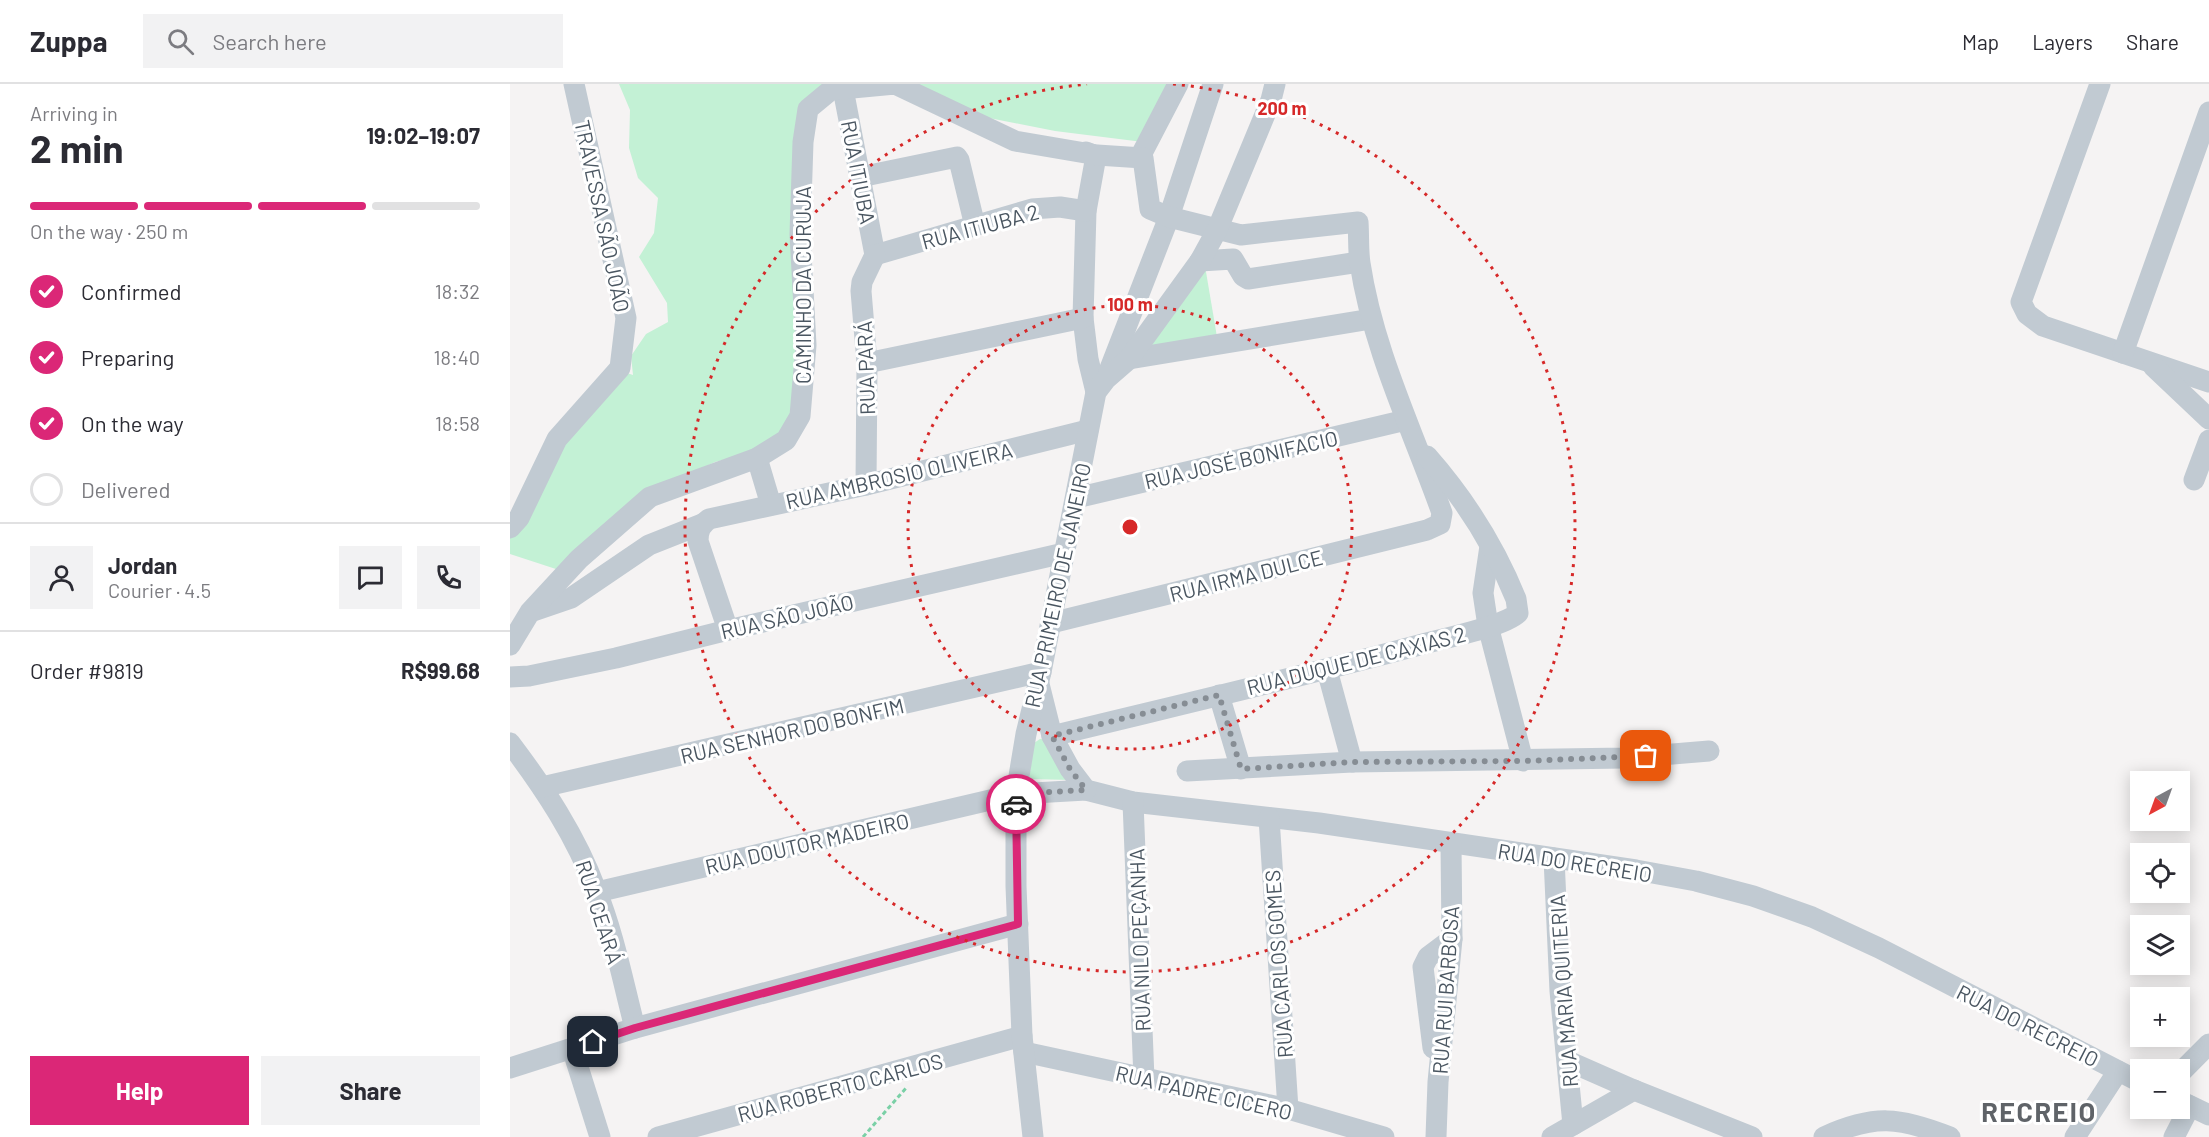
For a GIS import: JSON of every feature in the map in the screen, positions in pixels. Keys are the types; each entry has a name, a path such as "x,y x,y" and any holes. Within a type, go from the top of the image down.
{"street":[{"name":"TRAVESSA SÃO JOÃO","path":"510,528 519,518 557,439 620,368 626,318 574,84"},
{"name":"CAMINHO DA CURUJA","path":"510,645 531,612 579,559 650,497 756,458 786,440 800,416 806,345 800,234 803,142 808,109 831,90 894,84 1015,141 1097,155 1140,157"},
{"path":"1178,84 1140,157 1144,159 1150,209 1169,217 1217,230 1250,235 1358,221 1359,262 1371,319 1406,420 1418,447 1447,479 1473,515 1490,546 1483,593 1488,626 1524,761"},
{"name":"RUA PRIMEIRO DE JANEIRO","path":"1033,1137 1023,1044 1018,924 1016,794 1026,734 1040,678 1088,430 1101,385 1169,217 1213,84"},
{"path":"1086,152 1096,156 1086,211 1083,318 1088,359 1101,385 1129,358 1200,261 1217,230 1271,100 1275,84"},
{"path":"2100,84 2021,302 2027,314 2043,326 2209,382"},
{"name":"RUA ITIUBA","path":"843,89 875,255"},
{"path":"2123,353 2209,112"},
{"path":"860,177 957,157 975,226"},
{"name":"RUA ITIUBA 2","path":"875,255 1032,209 1049,207 1086,211"},
{"name":"RUA PARÁ","path":"866,485 867,363 861,291 862,282 875,255"},
{"path":"1200,261 1233,259 1243,276 1248,279 1359,262"},
{"path":"867,363 1083,318"},
{"path":"1129,358 1371,319"},
{"path":"2148,362 2209,419"},
{"name":"RUA JOSÉ BONIFACIO","path":"1076,498 1406,420"},
{"name":"RUA AMBROSIO OLIVEIRA","path":"531,612 571,598 649,546 706,522 1088,430"},
{"path":"2194,480 2209,440"},
{"name":"RUA IRMA DULCE","path":"1051,623 1427,530 1440,524 1442,513 1418,447"},
{"path":"756,458 771,505"},
{"path":"706,522 698,531 698,540 728,630"},
{"name":"RUA DUQUE DE CAXIAS 2","path":"1052,736 1327,670 1514,617 1518,613 1513,590 1490,546"},
{"name":"RUA SÃO JOÃO","path":"510,677 529,676 573,667 1064,553"},
{"path":"1327,670 1352,762"},
{"path":"1040,678 1052,736 1070,769 1086,790"},
{"name":"RUA SENHOR DO BONFIM","path":"542,787 1040,678"},
{"path":"1219,695 1241,769"},
{"name":"RUA CEARÁ","path":"510,743 542,787 582,856 597,892 635,1028"},
{"path":"1186,771 1352,762 1625,758 1709,751"},
{"name":"RUA DOUTOR MADEIRO","path":"597,892 1016,794 1086,790"},
{"name":"RUA DO RECREIO","path":"1086,790 1133,802 1319,822 1554,858 1696,881 1753,896 1812,916 1879,948 2130,1077"},
{"name":"RUA NILO PEÇANHA","path":"1133,802 1144,1078"},
{"name":"RUA CARLOS GOMES","path":"1269,818 1288,1109"},
{"name":"RUA RUI BARBOSA","path":"1436,1137 1438,1082 1452,939 1451,844"},
{"name":"RUA MARIA QUITERIA","path":"1554,858 1560,991 1573,1125"},
{"path":"510,1068 635,1028 1018,924"},
{"name":"RUA PADRE CICERO","path":"1023,1044 1144,1078 1288,1109 1384,1137"},
{"name":"RUA ROBERTO CARLOS","path":"658,1137 1023,1044"},
{"path":"2190,1062 2209,1044"},
{"path":"572,1048 600,1137"},
{"path":"1568,1061 1752,1137"},
{"path":"2059,1137 2078,1132 2118,1071"},
{"path":"1552,1137 1634,1090"},
{"path":"2174,1137 2193,1108"},
{"path":"1824,1137 1860,1123 1887,1119 1919,1125 1950,1137"}],"path":[{"path":"863,1137 908,1087"}],"green space":[{"path":"619,84 838,84 804,106 799,391 782,434 746,454 715,462 646,494 562,571 510,554 510,537 560,447 624,372 633,375 631,356 646,334 668,322 667,303 639,257 654,233 658,198 638,178 629,148 630,110"},
{"path":"910,84 1173,84 1143,142 1055,131 984,117"},
{"path":"1204,260 1217,337 1153,349 1150,341"},
{"path":"1047,738 1071,780 1029,779 1034,743"}],"way so far":[{"path":"1016,804 1016,794 1086,790 1070,769 1052,736 1219,695 1241,769 1352,762 1524,761 1646,756"}],"district":[{"name":"RECREIO","path":"2039,1111"}],"route":[{"path":"593,1042 635,1028 1018,924 1016,804"}]}
